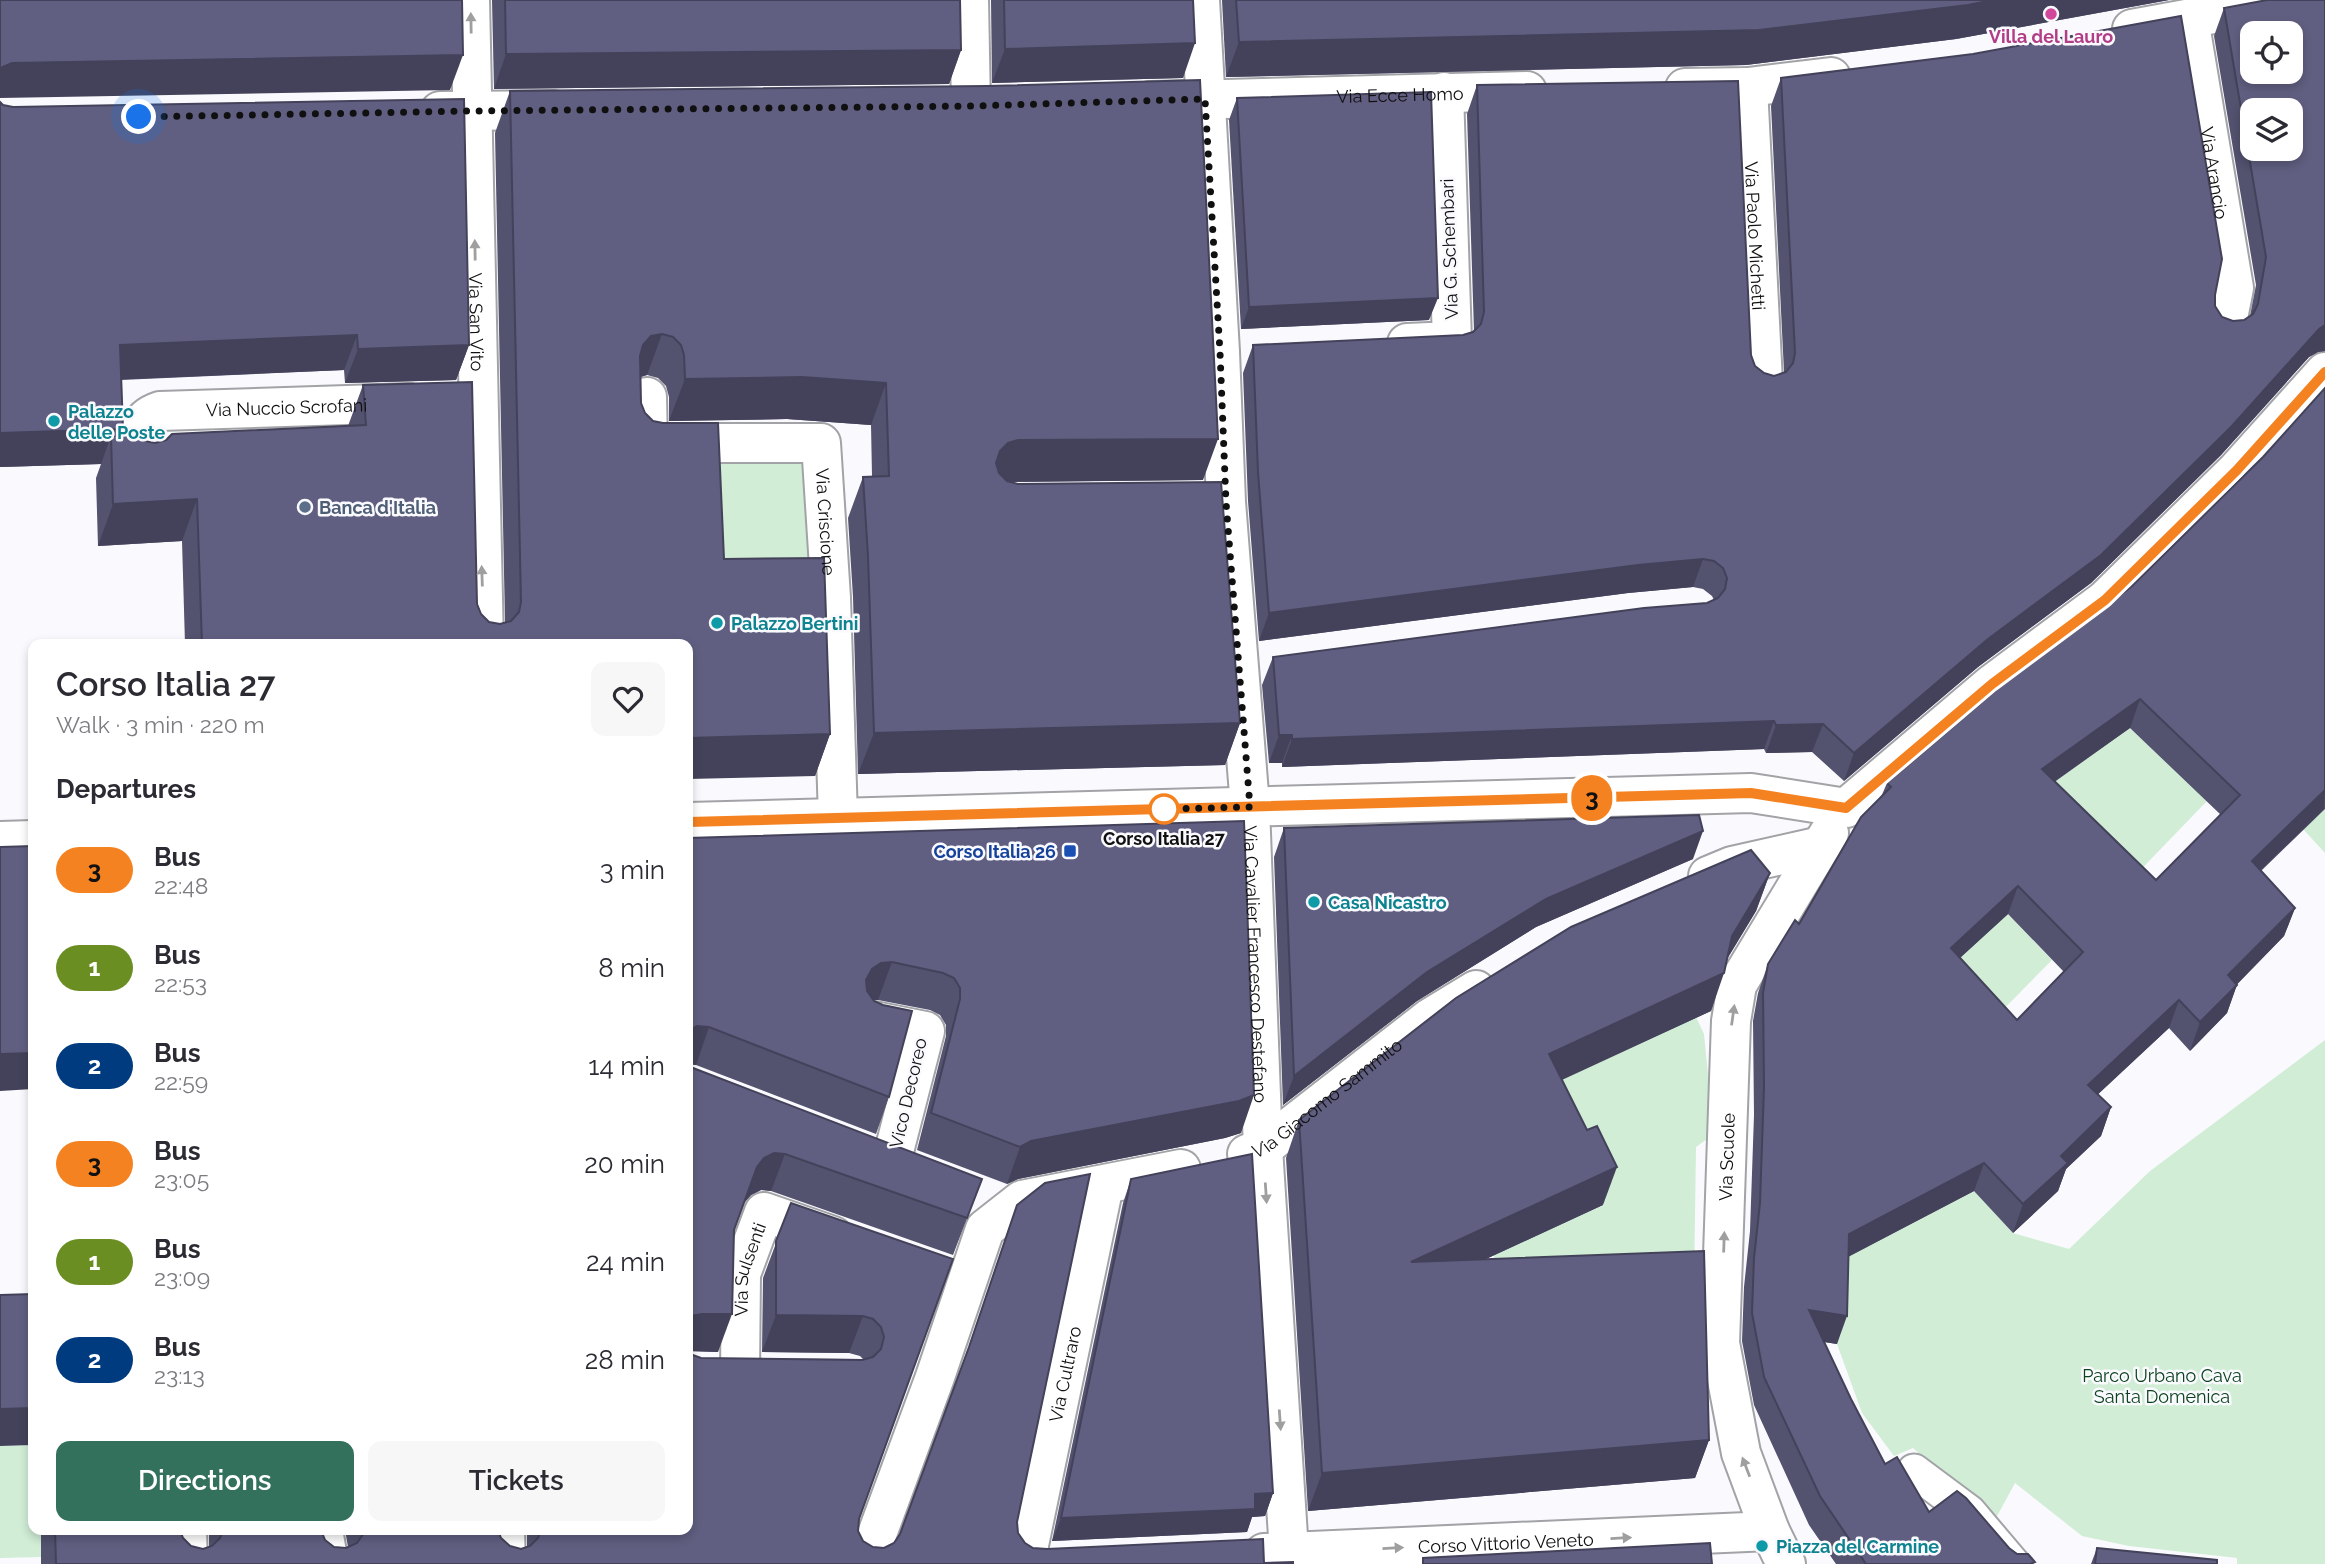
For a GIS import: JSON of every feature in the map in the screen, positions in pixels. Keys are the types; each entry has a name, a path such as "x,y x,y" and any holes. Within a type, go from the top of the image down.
{"street":[{"name":"Via San Vito","path":"470,0 484,639"},
{"path":"969,0 957,106 1012,105"},
{"name":"Via Cavalier Francesco Destefano","path":"1200,0 1220,352 1212,502 1240,666 1250,807 1263,1148 1289,1552"},
{"path":"2094,36 2288,0"},
{"name":"Via Arancio","path":"2189,19 2234,288 2227,328"},
{"path":"1652,89 1748,87 1867,73"},
{"name":"Via Paolo Michetti","path":"1748,87 1763,382"},
{"name":"Via Ecce Homo","path":"1122,102 1555,90"},
{"name":"Via G. Schembari","path":"1370,345 1452,341 1444,92"},
{"path":"403,112 583,110"},
{"path":"1220,352 1261,350"},
{"name":"Via Scuole","path":"1778,1547 1741,1453 1720,1343 1731,1021 1737,985 1846,808 1992,684 2105,600 2237,470 2325,372"},
{"name":"Via Criscione","path":"647,397 648,443 821,443 831,598 838,818"},
{"name":"Via Nuccio Scrofani","path":"139,463 138,434 141,426 145,418 160,411 477,401"},
{"path":"1240,666 1278,661"},
{"path":"693,822 1751,793 1846,808"},
{"path":"0,841 28,840"},
{"path":"1682,887 1732,866 1821,846"},
{"name":"Via Giacomo Sammito","path":"866,1564 935,1377 985,1229 1022,1200 1231,1160 1263,1148 1430,1018 1500,975"},
{"name":"Vico Decoreo","path":"874,1021 925,1031 891,1163"},
{"path":"853,1149 927,1177"},
{"name":"Via Cultraro","path":"1038,1564 1104,1185"},
{"path":"975,1195 1010,1209"},
{"name":"Via Sulsenti","path":"740,1373 740,1274 764,1212 865,1247"},
{"path":"929,1269 967,1283"},
{"path":"701,1373 781,1374"},
{"path":"187,1535 188,1564"},
{"path":"324,1535 328,1564"},
{"path":"505,1535 506,1564"},
{"name":"Corso Vittorio Veneto","path":"1234,1555 1289,1552 1346,1557 1778,1547"}],"lane":[{"path":"1914,1471 1969,1512 2013,1564"}],"green space":[{"path":"816,459 822,600 709,600 703,461"},
{"path":"2130,728 2207,801 2124,887 2033,797"},
{"path":"2325,809 2325,853 2303,829"},
{"path":"1998,904 2052,960 1987,1026 1940,976"},
{"path":"1696,1017 1704,1034 1714,1134 1696,1147 1694,1288 1498,1297 1493,1244 1511,1247 1604,1205 1583,1165 1536,1092"},
{"name":"Parco Urbano Cava Santa Domenica","path":"2325,1040 2325,1564 2237,1564 2237,1558 2129,1546 2082,1536 2015,1483 1995,1520 1913,1448 1894,1456 1862,1413 1837,1344 1839,1250 1867,1247 1930,1214 1965,1181 2013,1233 2069,1249 2150,1171"},
{"path":"28,1445 28,1535 41,1535 41,1557 0,1558 0,1446"}],"building":[{"path":"0,0 462,0 463,55 12,63 0,68"},
{"path":"505,0 960,0 961,50 506,54"},
{"path":"1004,0 1193,0 1195,43 1005,49"},
{"path":"1236,0 1993,0 1759,30 1239,42"},
{"path":"2267,0 2325,0 2325,325 2231,427 2101,555 1988,639 1854,753 1823,724 1776,725 1774,721 1292,739 1292,735 1279,735 1273,657 1644,608 1707,603 1718,598 1725,589 1727,578 1723,568 1714,561 1703,559 1269,613 1258,472 1253,345 1463,335 1473,332 1481,324 1484,312 1477,85 1738,81 1751,355 1755,366 1774,376 1786,372 1793,363 1795,353 1781,78 1973,54 2181,16 2222,259 2215,306 2222,317 2233,321 2244,320 2253,314 2258,304 2266,257 2250,161 2303,161 2303,98 2240,98 2240,103 2224,8"},
{"path":"1200,80 1218,439 1018,440 1008,443 1000,451 996,463 999,473 1007,481 1018,484 1221,482 1240,723 874,733 863,477 889,476 886,383 802,377 685,379 681,345 673,337 662,334 651,336 643,345 640,356 641,403 645,413 653,421 718,423 724,559 824,558 830,734 693,738 693,639 202,639 197,499 113,504 111,436 138,435 145,441 155,443 166,440 172,434 366,425 363,385 472,382 477,604 481,614 489,622 500,624 511,621 519,612 521,602 510,91 987,86"},
{"path":"1431,92 1438,298 1249,307 1237,98"},
{"path":"464,99 469,345 358,349 357,335 120,345 123,429 0,433 0,102 13,107"},
{"path":"2325,388 2325,790 2252,861 2295,908 2228,975 2237,985 2200,1022 2179,1000 2088,1085 2111,1107 2061,1156 2068,1163 2023,1204 1984,1163 1849,1234 1847,1316 1809,1310 1885,1464 1897,1457 1929,1512 1957,1491 2009,1548 2017,1554 2028,1554 2035,1562 1866,1564 1820,1496 1764,1377 1752,1313 1760,1203 1764,1087 1763,993 1768,964 1795,920 1799,924 1861,817 1891,787 1887,783 2016,673 2131,587 2263,457","holes":["2140,699 2240,795 2156,880 2042,769","2018,886 2083,952 2017,1020 1951,948"]},
{"path":"1699,815 1703,831 1546,899 1427,972 1294,1076 1284,828"},
{"path":"1244,821 1254,1095 1239,1101 1031,1141 1020,1147 931,1113 960,999 960,988 954,978 943,973 892,962 881,963 872,969 866,980 867,991 874,1001 912,1011 889,1097 709,1027 693,1028 693,838"},
{"path":"28,846 28,1053 0,1054 0,847"},
{"path":"1751,850 1770,873 1732,936 1724,973 1549,1054 1587,1130 1597,1126 1617,1167 1411,1262 1704,1251 1709,1440 1322,1473 1299,1120 1456,998 1571,927"},
{"path":"693,1068 982,1179 967,1218 785,1154 774,1153 764,1158 757,1167 734,1230 732,1314 693,1316"},
{"path":"1252,1154 1273,1493 1255,1494 1255,1509 1061,1518 1131,1179"},
{"path":"1090,1174 1017,1522 1018,1533 1025,1543 1033,1548 1047,1549 1263,1539 1264,1563 1293,1564 56,1564 55,1535 182,1535 191,1546 203,1549 212,1546 221,1535 323,1535 334,1547 346,1548 357,1543 362,1535 500,1535 510,1546 521,1549 530,1546 539,1535 693,1535 693,1355 701,1358 862,1360 873,1357 881,1349 884,1337 881,1327 873,1319 863,1316 776,1315 776,1241 791,1203 953,1259 859,1519 858,1531 863,1541 873,1547 884,1548 894,1543 900,1534 969,1347 1017,1205 1045,1183"},
{"path":"28,1294 28,1408 0,1409 0,1295"},
{"path":"1710,1543 1712,1564 1423,1564 1423,1558"},
{"path":"2097,1548 2217,1560 2217,1564 2095,1564"}],"bus line":[{"name":"3","path":"693,822 1751,793 1846,808 1992,684 2105,600 2237,470 2325,372"}],"place":[{"name":"Villa del Lauro","path":"2051,14"},
{"name":"Palazzo delle Poste","path":"54,421"},
{"name":"Banca d'Italia","path":"305,507"},
{"name":"Palazzo Bertini","path":"717,623"},
{"name":"Corso Italia 27","path":"1164,809"},
{"name":"Corso Italia 26","path":"1070,851"},
{"name":"Casa Nicastro","path":"1314,902"},
{"name":"Piazza del Carmine","path":"1762,1546"}],"route":[{"path":"139,117 971,106 1205,99 1226,502 1250,807 1164,809"}]}
